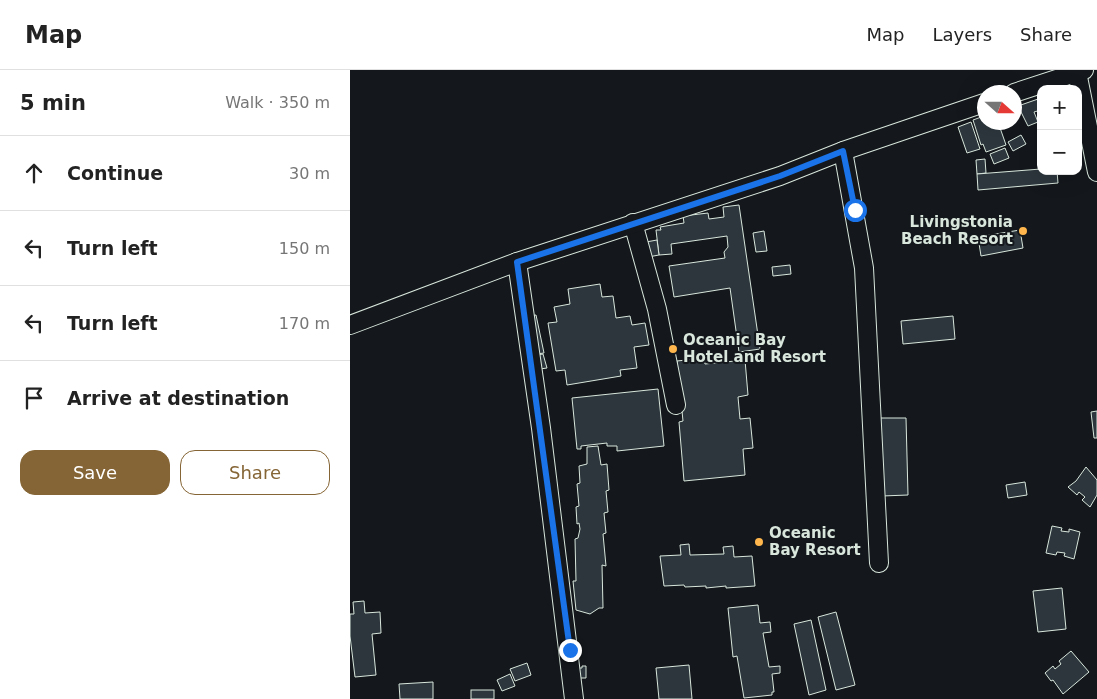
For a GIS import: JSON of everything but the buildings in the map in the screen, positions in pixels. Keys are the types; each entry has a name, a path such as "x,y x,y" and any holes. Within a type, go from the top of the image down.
{"street":[{"path":"1022,90 1080,71 1097,172"},
{"path":"350,324 517,262 780,176 843,151 977,105"},
{"path":"843,151 864,268 879,563"},
{"path":"633,224 656,309 676,405"},
{"path":"517,262 545,457 574,699"}],"place":[{"name":"Livingstonia Beach Resort","path":"1023,231"},
{"name":"Oceanic Bay Hotel and Resort","path":"673,349"},
{"name":"Oceanic Bay Resort","path":"759,542"}],"route":[{"path":"570,650 517,262 780,176 843,151 855,210"}]}
